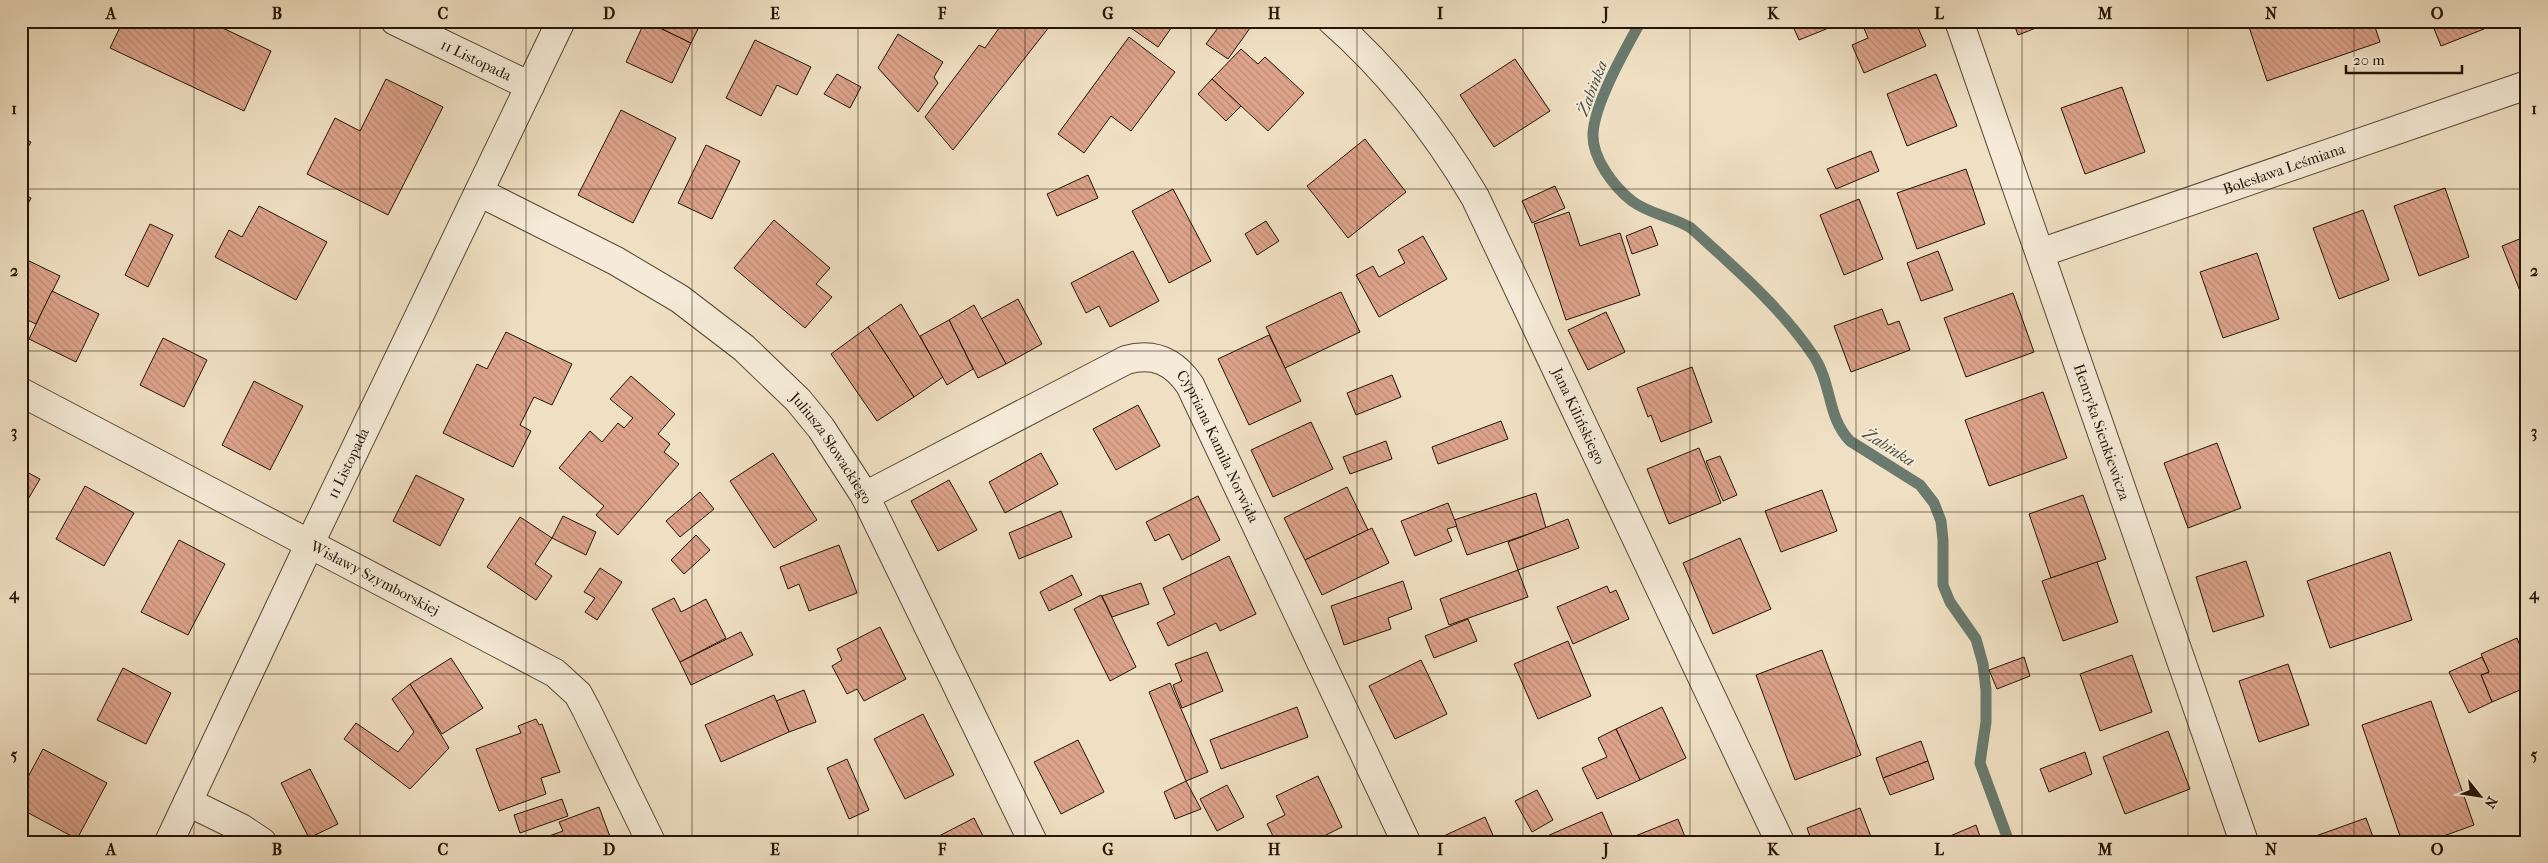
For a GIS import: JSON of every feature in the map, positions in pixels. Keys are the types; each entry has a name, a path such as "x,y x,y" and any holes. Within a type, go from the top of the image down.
{"street":[{"name":"11 Listopada","path":"395,21 530,86"},
{"name":"11 Listopada","path":"170,842 310,543 561,21"},
{"name":"Jana Kilińskiego","path":"1332,21 1362,48 1406,98 1444,148 1475,198 1780,842"},
{"name":"Henryka Sienkiewicza","path":"1959,21 2244,842"},
{"name":"Bolesława Leśmiana","path":"2040,253 2527,85"},
{"name":"Juliusza Słowackiego","path":"479,192 616,261 680,299 756,359 798,400 840,455 865,496 1033,842"},
{"name":"Cypriana Kamila Norwida","path":"865,496 1126,360 1147,357 1168,362 1181,372 1190,385 1406,842"},
{"name":"Wisławy Szymborskiej","path":"21,392 555,673 568,683 586,709 651,842"},
{"path":"188,802 242,828 262,842"}],"building":[{"path":"123,21 208,21 271,51 244,111 110,48"},
{"path":"645,21 691,43 672,83 626,62"},
{"path":"646,21 702,21 691,43"},
{"path":"1004,21 1053,22 953,150 925,117 979,45 985,48"},
{"path":"1121,21 1176,21 1158,47"},
{"path":"1223,21 1255,21 1228,59 1206,44"},
{"path":"1798,21 1846,21 1799,40 1792,24"},
{"path":"1861,21 1915,21 1926,46 1864,73 1852,45 1868,38"},
{"path":"2013,21 2054,21 2018,35"},
{"path":"2247,21 2373,21 2380,42 2267,81"},
{"path":"2431,21 2481,21 2484,29 2441,46"},
{"path":"898,34 943,62 934,77 938,83 918,112 878,68"},
{"path":"1129,37 1175,72 1131,131 1111,116 1084,153 1058,134"},
{"path":"755,40 811,67 797,95 777,85 761,116 726,98"},
{"path":"1241,49 1258,64 1265,57 1304,93 1268,131 1212,79"},
{"path":"1515,59 1550,111 1494,147 1460,95"},
{"path":"837,74 861,87 850,108 824,94"},
{"path":"1936,74 1957,126 1907,146 1887,94"},
{"path":"386,79 443,107 388,215 307,174 335,118 360,131"},
{"path":"1212,79 1241,106 1226,121 1198,94"},
{"path":"2122,87 2145,152 2085,174 2061,108"},
{"path":"621,110 676,138 633,223 578,195"},
{"path":"21,137 31,142 21,160"},
{"path":"1365,139 1406,192 1348,238 1307,186"},
{"path":"706,145 740,161 712,219 678,203"},
{"path":"1871,151 1879,171 1836,189 1827,169"},
{"path":"1966,169 1985,224 1917,249 1897,193"},
{"path":"1088,175 1098,198 1057,216 1047,194"},
{"path":"1555,186 1565,208 1532,223 1522,201"},
{"path":"2445,188 2469,257 2419,276 2394,206"},
{"path":"1173,189 1211,261 1169,283 1132,211"},
{"path":"21,193 31,198 21,217"},
{"path":"1859,199 1883,259 1844,275 1820,215"},
{"path":"259,206 327,242 296,300 215,257 229,230 242,237"},
{"path":"2363,210 2389,280 2339,299 2313,228"},
{"path":"1569,212 1580,246 1620,233 1640,295 1566,320 1534,224"},
{"path":"774,220 830,268 816,284 832,297 805,328 734,268"},
{"path":"1266,221 1279,241 1257,255 1245,234"},
{"path":"150,224 173,235 148,287 125,275"},
{"path":"1651,226 1658,245 1632,254 1626,236"},
{"path":"1423,236 1447,279 1379,317 1356,275 1373,266 1379,277 1405,263 1398,250"},
{"path":"2527,236 2527,306 2526,306 2502,246"},
{"path":"1133,251 1159,301 1110,327 1099,306 1086,313 1071,283"},
{"path":"1938,251 1953,290 1921,301 1907,263"},
{"path":"2257,253 2279,319 2223,338 2200,272"},
{"path":"21,257 60,276 36,324 21,317"},
{"path":"52,291 99,314 76,362 29,339"},
{"path":"1341,292 1360,332 1285,368 1266,327"},
{"path":"2013,293 2034,352 1966,377 1944,318"},
{"path":"1018,299 1042,344 1006,364 981,319"},
{"path":"901,304 943,377 914,397 868,327"},
{"path":"974,305 1006,364 978,378 949,320"},
{"path":"1882,309 1888,325 1899,321 1910,350 1851,372 1834,326"},
{"path":"1606,312 1625,352 1588,370 1568,330"},
{"path":"949,320 973,369 947,385 920,336"},
{"path":"868,327 914,397 877,421 831,354"},
{"path":"506,332 572,364 552,405 534,397 520,425 531,431 513,467 443,433 477,364 487,369"},
{"path":"1269,335 1301,401 1249,425 1218,359"},
{"path":"163,338 207,360 184,407 140,385"},
{"path":"1692,367 1712,422 1661,442 1651,415 1648,417 1637,388"},
{"path":"1392,375 1401,397 1356,415 1347,393"},
{"path":"631,376 675,414 658,434 670,444 664,452 679,464 618,535 596,515 604,506 559,468 590,431 602,442 618,423 624,428 633,418 610,399"},
{"path":"254,381 303,406 270,470 222,445"},
{"path":"2043,392 2067,458 1989,486 1965,420"},
{"path":"1138,405 1160,446 1116,470 1093,429"},
{"path":"1501,421 1508,439 1438,464 1432,447"},
{"path":"1311,422 1333,469 1273,497 1251,450"},
{"path":"1386,441 1392,459 1350,474 1343,457"},
{"path":"2217,443 2241,508 2188,528 2164,463"},
{"path":"1699,448 1721,503 1669,524 1647,469"},
{"path":"773,453 817,520 774,548 730,481"},
{"path":"1041,453 1058,484 1005,513 989,482"},
{"path":"1720,456 1737,495 1723,501 1706,461"},
{"path":"21,469 40,479 21,511"},
{"path":"416,475 464,499 440,546 393,521"},
{"path":"949,480 977,530 938,551 911,501"},
{"path":"85,486 134,513 104,566 56,539"},
{"path":"1347,487 1368,530 1305,560 1284,518"},
{"path":"1822,490 1837,531 1781,552 1765,511"},
{"path":"700,492 714,509 680,537 666,521"},
{"path":"1536,493 1546,528 1467,555 1454,520"},
{"path":"2083,495 2106,559 2051,578 2029,514"},
{"path":"1198,496 1220,540 1182,560 1169,534 1155,541 1146,522"},
{"path":"1448,503 1457,526 1447,529 1452,541 1415,556 1401,521"},
{"path":"1061,511 1072,537 1019,559 1009,533"},
{"path":"563,516 596,532 586,555 552,538"},
{"path":"520,517 552,538 535,564 552,576 536,600 487,567"},
{"path":"1568,519 1579,548 1518,570 1508,542"},
{"path":"1372,528 1389,563 1322,595 1305,560"},
{"path":"696,535 710,550 684,574 671,560"},
{"path":"1740,538 1771,609 1713,634 1683,563"},
{"path":"179,540 225,564 188,635 141,612"},
{"path":"839,545 857,593 809,611 799,584 788,589 780,567"},
{"path":"2390,552 2412,620 2330,648 2307,581"},
{"path":"1229,556 1256,614 1220,631 1216,623 1168,646 1157,623 1175,614 1163,588"},
{"path":"2246,561 2264,616 2213,632 2196,577"},
{"path":"2097,562 2118,622 2063,641 2042,581"},
{"path":"600,568 622,582 597,620 585,612 595,598 584,592"},
{"path":"1518,570 1528,597 1449,625 1440,599"},
{"path":"1072,575 1082,595 1049,611 1040,592"},
{"path":"1403,581 1412,609 1388,618 1391,629 1344,645 1331,606"},
{"path":"1141,583 1149,604 1112,617 1102,596"},
{"path":"1607,586 1610,593 1616,590 1629,619 1573,644 1557,607"},
{"path":"1101,595 1136,667 1110,681 1074,609"},
{"path":"674,598 681,612 706,599 726,638 680,662 652,609"},
{"path":"1468,619 1477,641 1434,658 1425,636"},
{"path":"880,627 906,679 864,701 857,689 847,694 832,666 842,660 837,649"},
{"path":"741,632 753,655 691,685 680,662"},
{"path":"2517,638 2527,662 2527,687 2492,702 2481,675 2489,672 2481,654"},
{"path":"1568,641 1591,696 1538,719 1514,664"},
{"path":"1822,650 1861,755 1795,780 1756,675"},
{"path":"1207,652 1223,691 1182,708 1173,685 1182,681 1175,664"},
{"path":"2132,655 2152,712 2100,731 2080,674"},
{"path":"2024,657 2030,676 1997,689 1989,670"},
{"path":"2482,657 2489,672 2481,675 2492,702 2469,713 2449,672"},
{"path":"451,658 483,708 442,734 410,684"},
{"path":"1421,660 1447,714 1395,739 1369,686"},
{"path":"2288,664 2309,725 2259,742 2239,681"},
{"path":"123,668 171,693 146,744 97,720"},
{"path":"1170,683 1208,772 1186,781 1149,692"},
{"path":"410,684 449,748 410,789 344,739 356,723 398,752 414,732 392,699"},
{"path":"804,690 816,722 789,732 776,701"},
{"path":"774,695 789,732 721,762 705,725"},
{"path":"2431,701 2474,825 2427,842 2402,842 2362,725"},
{"path":"1297,707 1308,737 1221,769 1210,740"},
{"path":"1662,707 1686,758 1640,780 1616,729"},
{"path":"923,714 954,775 905,799 874,739"},
{"path":"536,719 539,725 542,724 560,772 541,778 546,794 499,811 476,749 521,733 518,726"},
{"path":"1616,729 1640,780 1597,799 1582,768 1607,757 1598,738"},
{"path":"2168,731 2190,789 2125,814 2103,757"},
{"path":"1078,740 1104,792 1061,814 1034,762"},
{"path":"1921,741 1928,761 1883,778 1876,758"},
{"path":"43,749 107,783 77,839 21,809 21,790"},
{"path":"2085,752 2092,774 2049,792 2040,769"},
{"path":"847,759 869,810 849,819 827,768"},
{"path":"1928,761 1934,779 1890,795 1883,778"},
{"path":"310,769 338,824 309,838 281,783"},
{"path":"1318,776 1342,827 1312,842 1276,842 1267,824 1285,815 1276,796"},
{"path":"1186,781 1201,809 1175,819 1164,792"},
{"path":"1227,785 1244,817 1217,831 1200,799"},
{"path":"1537,790 1553,820 1532,832 1515,801"},
{"path":"562,799 568,816 520,833 514,815"},
{"path":"599,807 612,842 551,842 549,836 563,831 559,822"},
{"path":"1860,808 1873,842 1812,842 1807,828"},
{"path":"1602,812 1615,842 1547,842 1545,837"},
{"path":"1485,817 1496,842 1436,842 1435,840"},
{"path":"974,818 986,842 937,842 935,838"},
{"path":"2366,818 2375,842 2299,842"},
{"path":"1678,819 1687,842 1625,842 1625,840"},
{"path":"1976,825 1982,842 1936,842"}],"waterway":[{"name":"Żabinka","path":"1641,21 1612,76 1599,107 1593,134 1596,153 1600,162 1611,180 1632,201 1691,228 1773,305 1815,358 1824,379 1837,422 1850,441 1920,485 1934,503 1941,521 1943,585 1950,602 1976,639 1983,664 1986,690 1986,722 1980,763 2009,842"}]}
